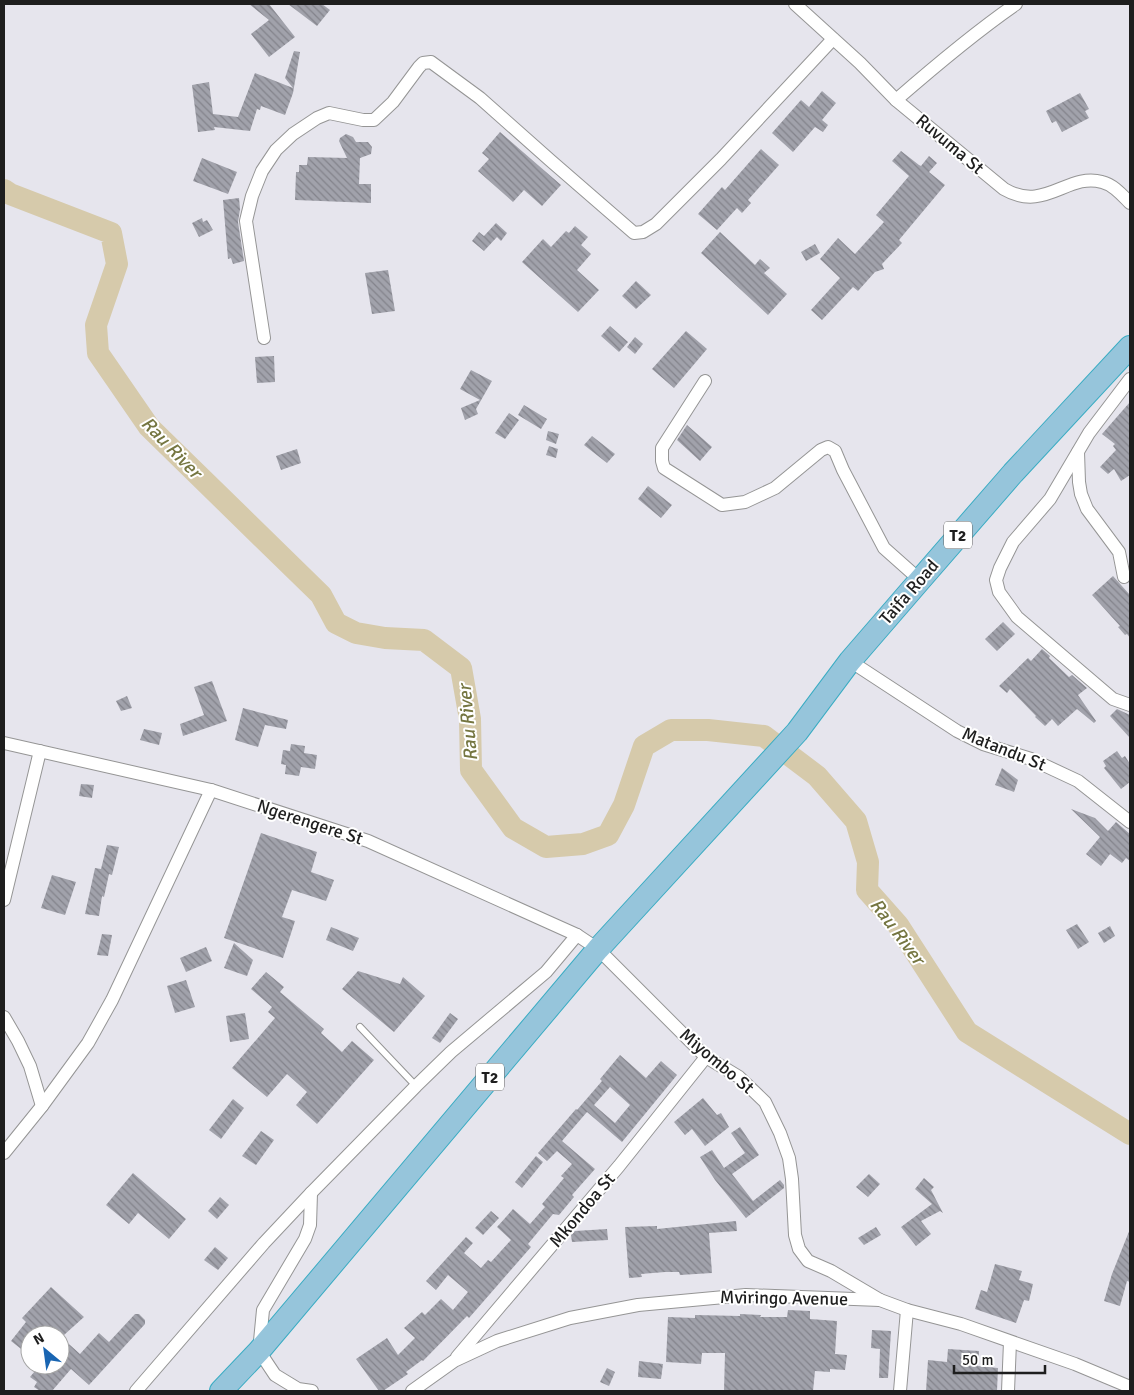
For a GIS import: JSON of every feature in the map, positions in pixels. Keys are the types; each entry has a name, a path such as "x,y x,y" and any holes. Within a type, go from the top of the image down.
{"highway":[{"name":"Taifa Road","path":"598,949 797,732 850,662 920,580 1013,473 1130,347"},
{"name":"T2","path":"221,1391 259,1351 598,949"}],"street":[{"name":"Ruvuma St","path":"795,4 896,100 1004,189 1016,196 1030,198 1077,183 1090,180 1101,181 1111,185 1130,202"},
{"path":"896,100 983,27 1016,4"},
{"path":"264,338 246,221 252,196 262,171 276,150 293,134 317,118 329,113 363,120 374,120 393,102 419,67 423,63 431,62 480,98 634,233 643,232 656,224 721,160 833,39"},
{"path":"1130,379 1089,433 1050,499 1013,542 996,580 999,592 1017,617 1113,699 1130,705"},
{"path":"704,381 662,448 664,468 722,505 746,502 775,488 821,450 828,448 835,451 884,548 920,580"},
{"path":"1078,452 1081,494 1087,509 1119,552 1124,577"},
{"name":"Matandu St","path":"850,662 957,731 983,744 1031,759 1078,781 1130,822"},
{"name":"Ngerengere St","path":"4,743 211,790 368,841 577,935 598,949"},
{"path":"4,900 40,751"},
{"path":"4,1153 42,1106 88,1043 112,1000 211,790"},
{"path":"136,1391 264,1243 310,1193 451,1052 546,972 577,935"},
{"name":"Miyombo St","path":"598,949 706,1057 739,1077 765,1102 790,1158 795,1235 799,1249 808,1261 831,1271 880,1300"},
{"path":"4,1017 18,1040 30,1066 42,1106"},
{"name":"Mkondoa St","path":"454,1361 619,1166 706,1057"},
{"path":"310,1193 310,1225 305,1239 263,1310 259,1351 275,1375 298,1390 312,1391"},
{"name":"Mviringo Avenue","path":"412,1391 454,1361 497,1341 570,1318 638,1304 746,1295 880,1300 907,1310 961,1324 1075,1364 1130,1387"},
{"path":"900,1391 907,1310"},
{"path":"1008,1391 1010,1342"}],"lane":[{"path":"360,1027 416,1086"}],"building":[{"path":"249,4 269,4 295,37 269,57 251,34 269,20"},
{"path":"288,4 322,4 330,10 317,26"},
{"path":"294,51 300,52 293,93 285,115 261,106 260,110 257,109 250,131 214,127 215,130 198,132 192,85 209,82 213,114 238,117 255,73 293,88 285,78"},
{"path":"822,91 836,103 822,120 828,125 823,132 815,127 793,152 772,133 801,100 809,107"},
{"path":"1080,93 1089,109 1085,111 1089,118 1062,132 1056,121 1052,123 1046,111"},
{"path":"500,132 561,185 542,206 524,190 513,202 478,171 489,159 482,153"},
{"path":"346,134 353,137 356,142 368,142 372,147 371,154 360,158 359,184 371,184 371,203 295,200 296,172 299,172 299,165 307,165 308,157 347,158 339,141"},
{"path":"761,149 779,165 748,200 751,203 742,213 737,208 717,230 698,214 722,187 725,190"},
{"path":"901,151 921,166 929,156 937,163 929,172 945,185 899,240 902,243 882,264 884,269 875,272 858,291 853,287 822,320 811,310 840,278 820,259 838,238 855,254 884,222 876,215 909,176 892,161"},
{"path":"202,158 237,172 228,194 193,181"},
{"path":"239,198 238,222 244,261 233,264 231,258 228,259 223,200"},
{"path":"202,218 203,222 207,220 213,230 199,237 192,223"},
{"path":"496,223 507,233 501,241 497,237 484,251 472,241 479,232 484,236"},
{"path":"575,226 588,237 581,245 591,254 577,270 599,290 578,312 522,262 543,239 551,247 566,231 569,233"},
{"path":"720,232 755,265 760,259 770,268 764,273 787,294 768,315 701,253"},
{"path":"815,244 820,253 806,261 801,252"},
{"path":"388,270 395,311 372,314 365,273"},
{"path":"636,281 651,295 636,309 622,296"},
{"path":"610,326 628,342 619,352 601,336"},
{"path":"686,331 707,349 674,388 652,369"},
{"path":"635,337 643,344 635,354 627,347"},
{"path":"274,356 275,382 257,383 255,357"},
{"path":"471,370 492,381 476,409 478,414 465,420 461,408 480,400 460,389"},
{"path":"1130,402 1130,475 1121,481 1114,469 1108,474 1100,467 1116,450 1113,446 1115,444 1102,434"},
{"path":"524,405 547,419 541,429 518,415"},
{"path":"509,413 519,420 505,439 495,433"},
{"path":"687,425 712,447 700,461 677,440"},
{"path":"548,431 559,434 556,444 546,440"},
{"path":"592,436 615,454 607,463 584,445"},
{"path":"549,446 558,449 556,458 546,455"},
{"path":"297,449 301,463 281,470 276,456"},
{"path":"648,486 672,505 661,518 638,499"},
{"path":"1113,576 1130,595 1130,638 1127,634 1125,635 1118,627 1120,626 1092,595"},
{"path":"1003,622 1015,634 997,651 985,639"},
{"path":"1042,649 1069,677 1072,675 1087,688 1078,695 1096,721 1094,723 1077,709 1058,726 1052,719 1045,726 1010,689 1007,693 999,686 1028,658 1031,661"},
{"path":"212,681 227,721 183,736 180,724 204,715 194,687"},
{"path":"127,696 132,708 121,711 116,701"},
{"path":"243,708 288,720 286,729 265,725 258,747 235,740"},
{"path":"1117,709 1130,715 1130,738 1110,716"},
{"path":"144,729 162,733 159,745 140,740"},
{"path":"291,744 305,746 304,753 317,755 315,769 301,767 299,776 285,774 286,765 281,764 283,750 290,751"},
{"path":"1117,751 1122,758 1125,756 1130,764 1130,782 1121,789 1104,768 1106,766 1103,761"},
{"path":"1002,768 1018,780 1014,792 995,785"},
{"path":"81,784 94,785 92,798 79,796"},
{"path":"1071,809 1095,818 1108,831 1116,822 1130,834 1130,861 1126,858 1122,863 1110,854 1101,866 1086,854 1100,837"},
{"path":"261,833 317,852 311,872 334,880 326,901 292,890 282,917 295,921 283,958 224,938"},
{"path":"107,845 119,847 112,875 109,874 104,897 102,896 99,916 85,914 95,868 101,869"},
{"path":"52,875 76,882 65,915 41,908"},
{"path":"1077,924 1089,942 1078,949 1066,930"},
{"path":"1110,926 1115,936 1104,943 1098,933"},
{"path":"331,927 359,938 353,951 326,940"},
{"path":"102,934 112,935 108,956 97,955"},
{"path":"234,943 253,960 247,976 224,968"},
{"path":"206,947 212,961 186,972 180,958"},
{"path":"358,971 400,984 403,977 425,996 394,1032 342,989"},
{"path":"266,972 284,987 280,992 324,1029 321,1033 342,1052 352,1041 374,1060 317,1124 296,1105 307,1092 287,1074 267,1097 232,1068 275,1018 268,1012 272,1007 251,989"},
{"path":"186,980 195,1007 175,1013 167,986"},
{"path":"245,1013 249,1039 230,1042 226,1016"},
{"path":"450,1013 458,1019 440,1043 432,1038"},
{"path":"620,1055 646,1078 661,1061 677,1075 622,1142 587,1112 562,1141 595,1169 572,1195 574,1197 559,1215 553,1214 528,1244 531,1247 469,1318 467,1316 423,1361 406,1372 408,1374 383,1391 379,1391 356,1359 387,1338 398,1355 415,1338 404,1328 422,1312 425,1315 441,1299 453,1310 468,1292 448,1275 436,1290 426,1281 466,1237 473,1243 464,1253 481,1268 488,1260 491,1262 511,1240 497,1227 513,1209 530,1224 545,1207 542,1204 564,1178 561,1176 572,1164 557,1151 547,1161 538,1153 602,1081 600,1079","holes":["610,1087 630,1105 615,1123 594,1105"]},
{"path":"703,1098 717,1115 721,1113 729,1127 705,1146 692,1129 685,1135 674,1122"},
{"path":"233,1099 244,1108 221,1139 209,1130"},
{"path":"740,1127 759,1155 732,1174 753,1201 780,1180 784,1185 784,1188 746,1218 715,1180 700,1157 712,1150 724,1168 745,1153 731,1133"},
{"path":"261,1131 274,1140 256,1165 242,1156"},
{"path":"536,1156 543,1162 522,1188 515,1182"},
{"path":"133,1173 186,1219 169,1239 138,1213 129,1224 106,1205"},
{"path":"869,1174 880,1184 868,1197 856,1187"},
{"path":"924,1178 934,1187 931,1190 943,1213 940,1211 921,1221 931,1234 916,1246 901,1227 932,1204 915,1189"},
{"path":"220,1197 229,1205 217,1219 208,1211"},
{"path":"491,1211 499,1218 483,1235 475,1228"},
{"path":"736,1221 737,1231 709,1233 712,1273 680,1275 679,1272 665,1272 641,1274 642,1277 629,1278 625,1227 657,1226 657,1229"},
{"path":"876,1227 881,1235 864,1245 858,1238"},
{"path":"607,1229 608,1240 572,1242 571,1235 575,1231"},
{"path":"1130,1229 1130,1282 1127,1281 1120,1306 1104,1301 1112,1274"},
{"path":"215,1247 228,1258 218,1270 204,1260"},
{"path":"995,1264 1022,1271 1019,1280 1033,1284 1029,1301 1024,1300 1016,1323 975,1309 981,1290 987,1292"},
{"path":"51,1287 84,1317 70,1330 70,1325 24,1325 26,1322 22,1318"},
{"path":"788,1310 810,1311 810,1319 837,1321 835,1354 847,1355 845,1370 815,1371 813,1391 724,1391 725,1353 702,1353 701,1364 666,1362 668,1317 695,1318 695,1315 740,1316 740,1314 761,1315 760,1317 787,1317"},
{"path":"135,1314 139,1314 145,1320 145,1324 89,1385 71,1369 70,1370 70,1345 80,1354 99,1333 109,1342"},
{"path":"20,1330 20,1348 11,1341"},
{"path":"872,1330 891,1331 888,1378 879,1378 880,1349 871,1348"},
{"path":"948,1349 979,1351 978,1366 998,1368 997,1391 926,1391 928,1360 947,1362"},
{"path":"639,1361 663,1364 661,1379 638,1377"},
{"path":"607,1368 615,1372 609,1386 600,1382"},
{"path":"32,1375 66,1375 52,1391 40,1391 34,1387 37,1382 30,1377"}],"waterway":[{"name":"Rau River","path":"4,190 111,233 117,264 96,325 98,353 149,427 321,595 336,623 356,633 385,638 424,640 461,668 470,719 471,770 513,828 546,847 583,844 608,835 624,805 644,746 671,730 708,730 764,736 817,776 856,821 868,862 867,890 898,925 967,1032 1130,1134"}]}
